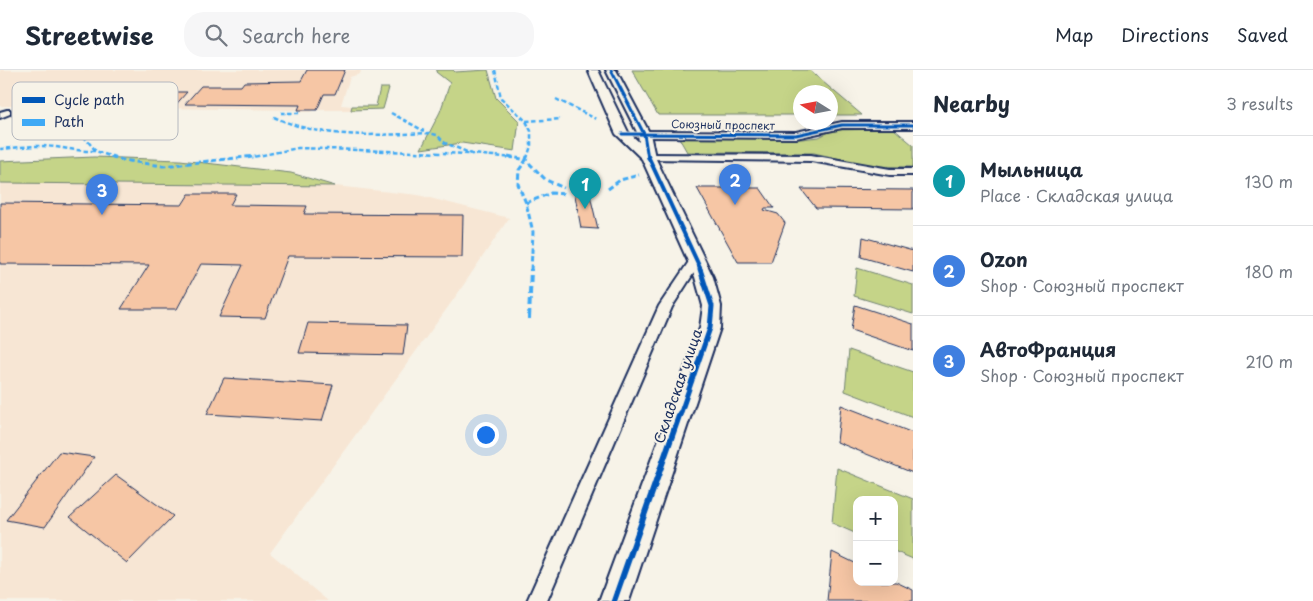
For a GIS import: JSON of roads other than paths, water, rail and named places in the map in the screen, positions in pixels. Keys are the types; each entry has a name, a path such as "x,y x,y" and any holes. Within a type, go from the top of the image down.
{"street":[{"name":"Складская улица","path":"593,70 622,134 648,157"},
{"name":"Складская улица","path":"611,70 644,134 648,157 704,277 712,306 710,328 614,601"},
{"name":"Союзный проспект","path":"622,134 796,135 842,125 913,125"},
{"path":"648,157 811,158 882,171 913,172"},
{"path":"536,601 666,306 696,260"}],"place":[{"name":"Ozon","path":"735,205"},
{"name":"Мыльница","path":"585,209"},
{"name":"АвтоФранция","path":"102,215"}]}
